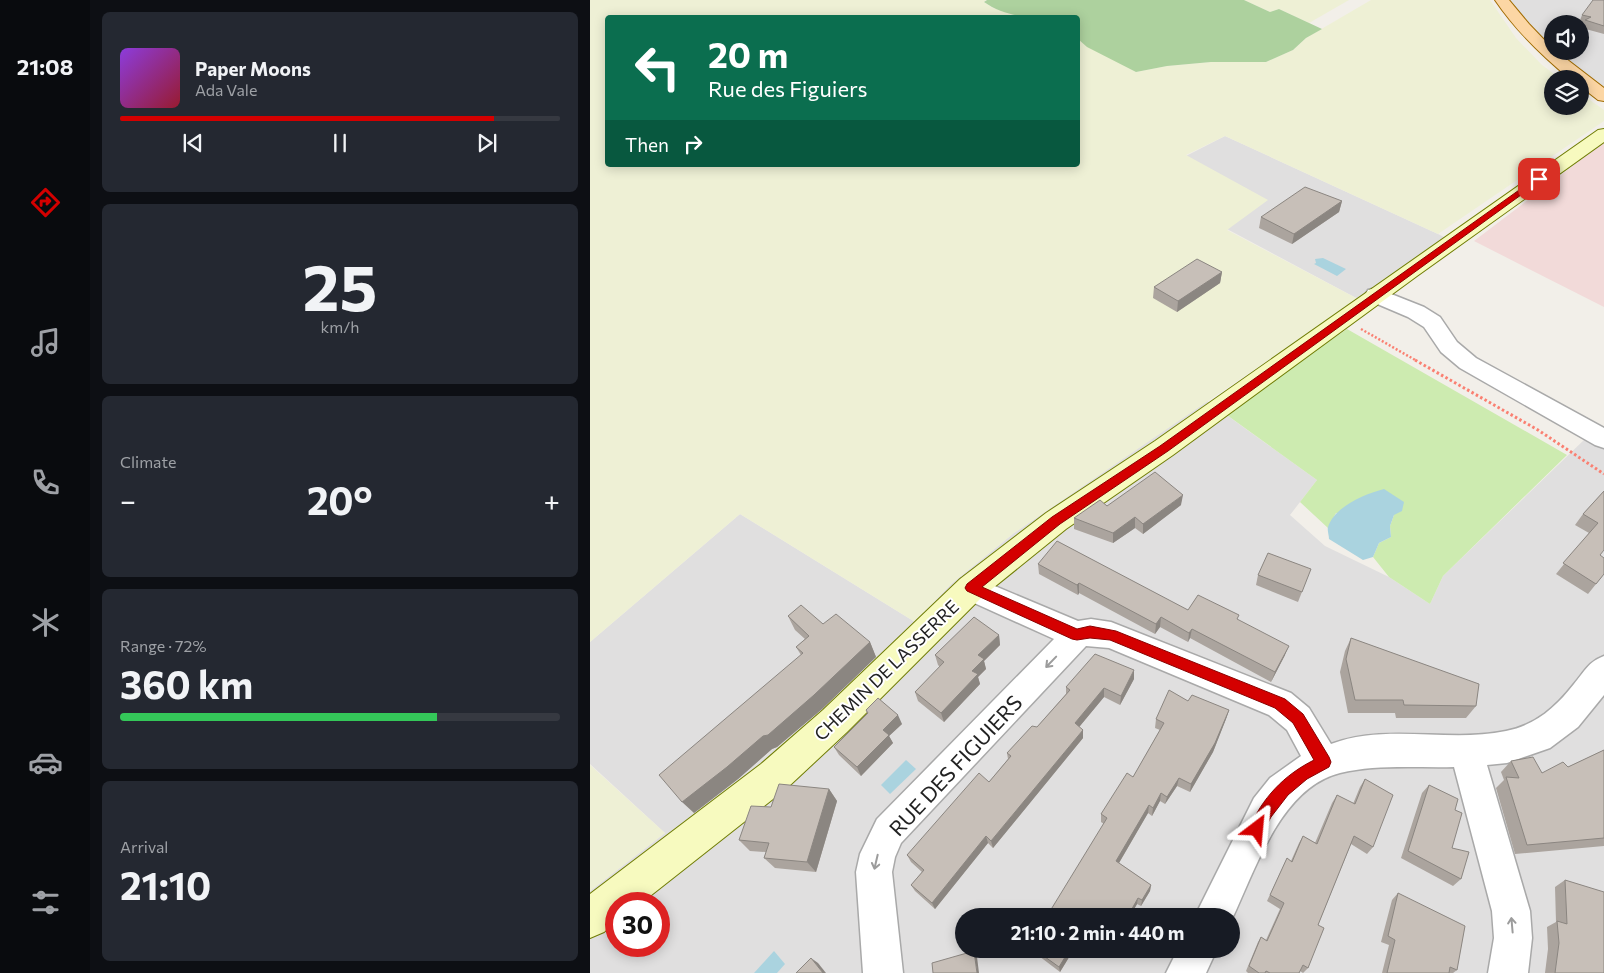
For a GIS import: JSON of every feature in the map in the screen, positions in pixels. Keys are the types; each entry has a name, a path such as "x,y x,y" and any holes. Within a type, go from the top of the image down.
{"main road":[{"path":"1502,0 1517,21 1541,45 1604,96"}],"street":[{"name":"CHEMIN DE LASSERRE","path":"590,918 774,776 835,721 971,588 1056,521 1164,448 1343,318 1604,134"},
{"path":"1376,295 1416,312 1432,322 1449,347 1468,363 1604,439"},
{"path":"971,588 1077,635 1090,632 1111,635 1280,704 1298,719 1324,762"},
{"name":"RUE DES FIGUIERS","path":"884,973 874,872 878,854 890,831 1077,635"},
{"path":"1218,908 1266,812 1282,790 1302,774 1324,762 1346,754 1367,751 1466,751 1519,744 1539,736 1555,726 1577,705 1604,670"},
{"path":"1466,751 1511,911 1513,938 1508,973"},
{"path":"1186,973 1194,958"}],"path":[{"path":"1343,318 1538,430 1604,474"}],"shaded area":[{"path":"1508,0 1604,0 1604,89 1589,77 1589,70 1580,70 1567,60 1589,60 1589,15 1544,15 1544,41 1530,28"},
{"path":"1225,136 1446,238 1358,299 1227,229 1267,200 1186,156"},
{"path":"1604,142 1604,307 1474,241"},
{"path":"1207,401 1317,480 1290,515 1325,546 1389,577 1430,604 1443,576 1585,439 1604,449 1604,973 590,973 590,891 665,833 590,764 590,642 740,514 915,622 951,584 1014,533"}],"green space":[{"path":"590,0 986,0 984,2 993,8 1016,15 605,15 605,167 1080,167 1080,40 1136,72 1167,66 1211,62 1266,62 1293,50 1306,38 1371,0 1490,0 1516,38 1549,70 1544,70 1544,115 1589,115 1589,99 1604,110 1604,121 1438,234 1225,136 1186,155 1268,200 1227,230 1358,299 1014,533 951,584 915,622 740,514 590,642"},
{"path":"987,0 1244,0 1270,12 1279,9 1322,29 1306,38 1293,50 1266,62 1211,62 1167,66 1136,72 1087,47 1080,41 1080,15 1017,15 1006,13 984,2"},
{"path":"1244,0 1349,0 1309,23 1279,9 1270,12"},
{"path":"1347,329 1567,455 1443,576 1430,604 1389,577 1373,557 1379,543 1391,537 1390,526 1394,515 1336,513 1328,528 1300,502 1317,480 1224,413"},
{"path":"590,765 665,833 590,891"}],"water":[{"path":"1323,258 1346,269 1337,276 1314,264 1316,263 1315,259"},
{"path":"1384,489 1404,502 1402,511 1394,515 1390,526 1391,537 1379,543 1373,557 1363,560 1329,539 1328,527 1337,513 1351,502"},
{"path":"906,760 916,769 890,794 881,785"},
{"path":"774,951 785,964 777,973 754,973"}],"building":[{"path":"1593,0 1604,0 1604,26 1589,21 1591,17 1589,15 1582,15"},
{"path":"1305,187 1342,201 1294,234 1261,217"},
{"path":"1197,259 1222,272 1178,301 1154,287"},
{"path":"1155,472 1183,495 1143,524 1135,517 1113,533 1074,518 1100,500 1107,506"},
{"path":"1604,491 1604,550 1600,555 1604,558 1604,574 1596,584 1563,563 1598,523 1583,514"},
{"path":"1057,541 1188,610 1198,595 1239,615 1237,619 1289,646 1275,672 1192,629 1189,633 1161,617 1156,624 1079,583 1077,585 1038,564"},
{"path":"1268,553 1311,569 1302,592 1258,575"},
{"path":"801,605 823,624 836,614 870,642 768,735 763,736 682,802 659,775 803,653 796,647 809,636 788,616"},
{"path":"974,617 999,635 978,655 984,659 972,671 978,674 941,713 915,692 944,662 935,655"},
{"path":"1351,638 1479,684 1476,706 1404,705 1403,700 1355,700 1346,659"},
{"path":"1095,654 1134,670 1121,696 1104,688 1075,723 1083,730 991,841 986,836 932,903 911,885 924,870 907,855 979,773 989,782 1011,756 1007,753 1032,726 1037,727 1070,690 1066,687"},
{"path":"1169,690 1188,701 1192,695 1229,710 1215,743 1191,784 1179,778 1167,797 1161,793 1153,808 1149,805 1116,861 1151,885 1142,900 1138,898 1132,908 1052,908 1107,818 1101,814 1127,773 1133,777 1164,723 1156,719"},
{"path":"878,698 898,715 883,730 889,735 857,767 834,747 868,713 866,710"},
{"path":"1604,750 1604,838 1527,845 1506,777 1519,778 1511,761 1533,757 1542,773 1563,762 1568,767"},
{"path":"1365,779 1393,795 1373,847 1354,836 1318,925 1324,928 1308,968 1303,965 1299,973 1270,973 1266,971 1265,973 1259,973 1249,966 1261,937 1267,941 1284,903 1270,895 1287,858 1292,862 1303,836 1317,844 1337,795 1355,804"},
{"path":"779,784 829,789 807,862 764,858 769,843 739,840 751,806 771,807"},
{"path":"1429,785 1458,799 1455,810 1462,813 1452,848 1469,852 1461,879 1408,851"},
{"path":"1565,880 1604,892 1604,973 1555,973 1559,943 1557,921 1567,924"},
{"path":"1398,893 1465,926 1457,970 1450,967 1449,973 1387,973 1395,940 1388,936"},
{"path":"955,956 955,958 975,958 977,973 933,973 932,963"},
{"path":"811,958 823,973 796,973"},
{"path":"1046,958 1064,958 1059,967"}],"route":[{"path":"1257,829 1266,812 1282,790 1302,774 1324,762 1298,719 1280,704 1111,635 1090,632 1077,635 971,588 1056,521 1164,448 1539,179"}]}
